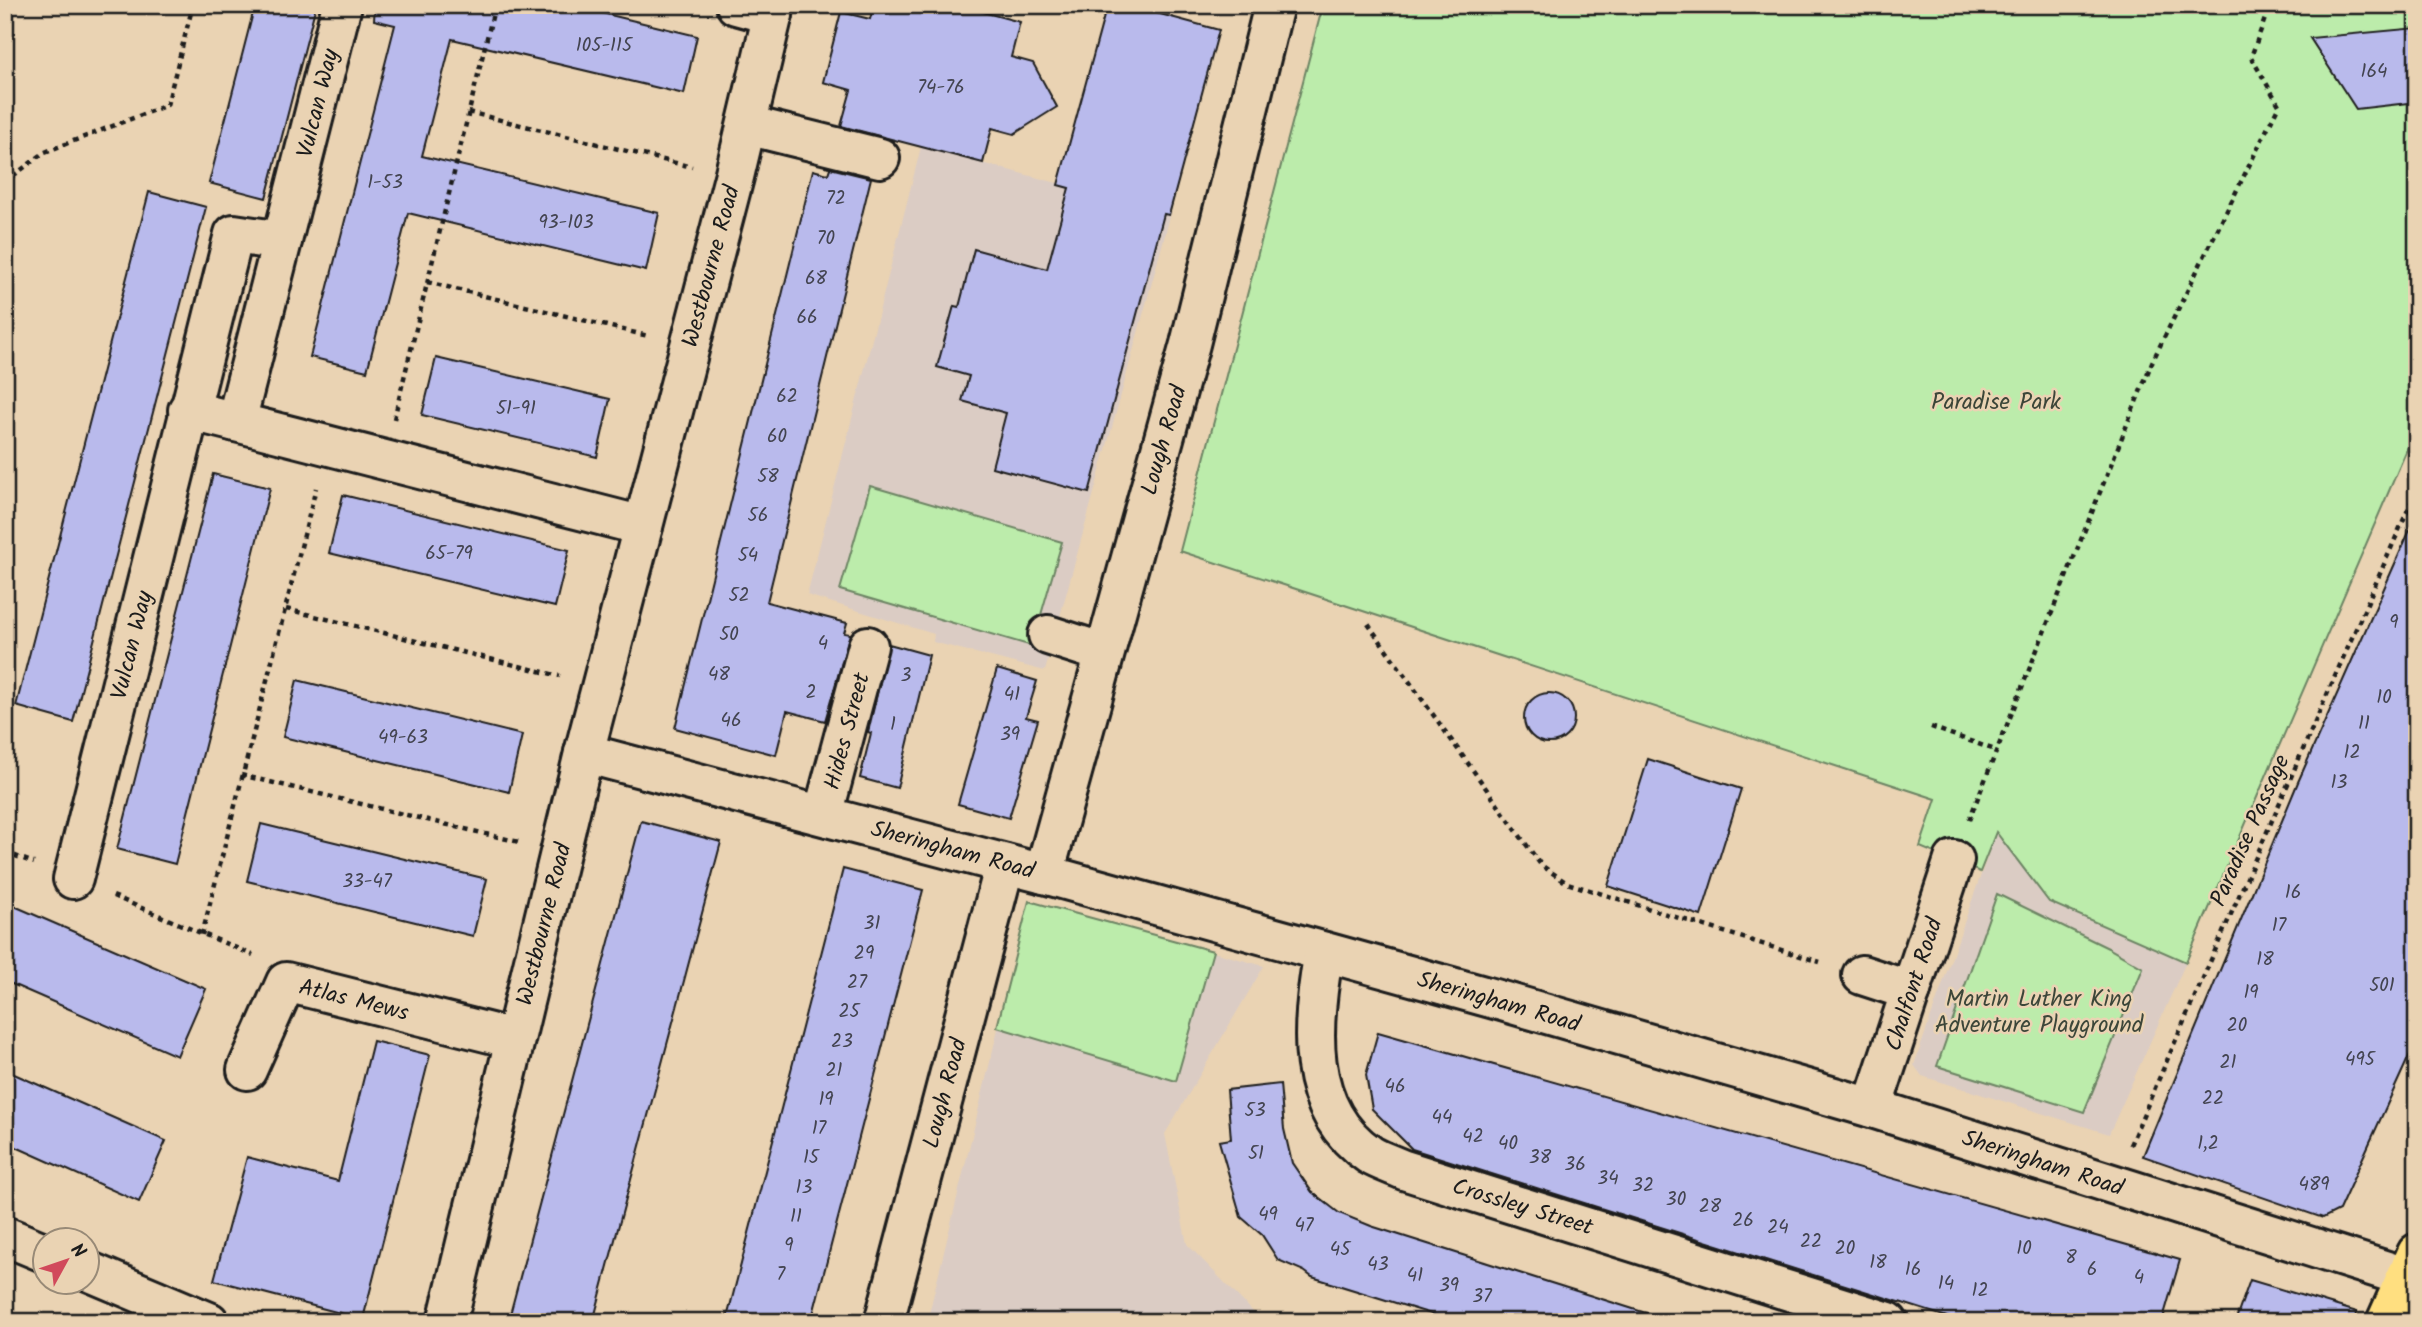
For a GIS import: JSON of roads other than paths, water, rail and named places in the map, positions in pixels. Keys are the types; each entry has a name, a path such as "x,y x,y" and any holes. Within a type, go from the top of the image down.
{"main road":[{"path":"2386,1322 2413,1264"}],"street":[{"name":"Vulcan Way","path":"236,422 342,5"},
{"path":"736,5 774,10"},
{"name":"Lough Road","path":"1044,874 1190,344 1275,5"},
{"name":"Westbourne Road","path":"447,1322 584,753 734,177 774,10"},
{"path":"747,125 880,158"},
{"name":"Vulcan Way","path":"73,879 234,234 282,241"},
{"path":"188,410 643,526"},
{"path":"1048,635 1104,653"},
{"name":"Hides Street","path":"824,815 869,646"},
{"name":"Sheringham Road","path":"584,753 1044,874 1324,952 1872,1108 2112,1185 2413,1264"},
{"name":"Chalfont Road","path":"1872,1108 1954,860"},
{"name":"Lough Road","path":"884,1322 1005,864"},
{"name":"Crossley Street","path":"1324,952 1313,1035 1316,1071 1327,1103 1344,1132 1371,1155 1404,1170 1888,1322"},
{"path":"1862,975 1911,991"},
{"name":"Atlas Mews","path":"247,1070 286,982 514,1039"},
{"path":"5,1236 32,1247"},
{"path":"102,1276 209,1322"}],"park label":[{"name":"Paradise Park","path":"1996,401"},
{"name":"Martin Luther King Adventure Playground","path":"2039,1011"}]}
